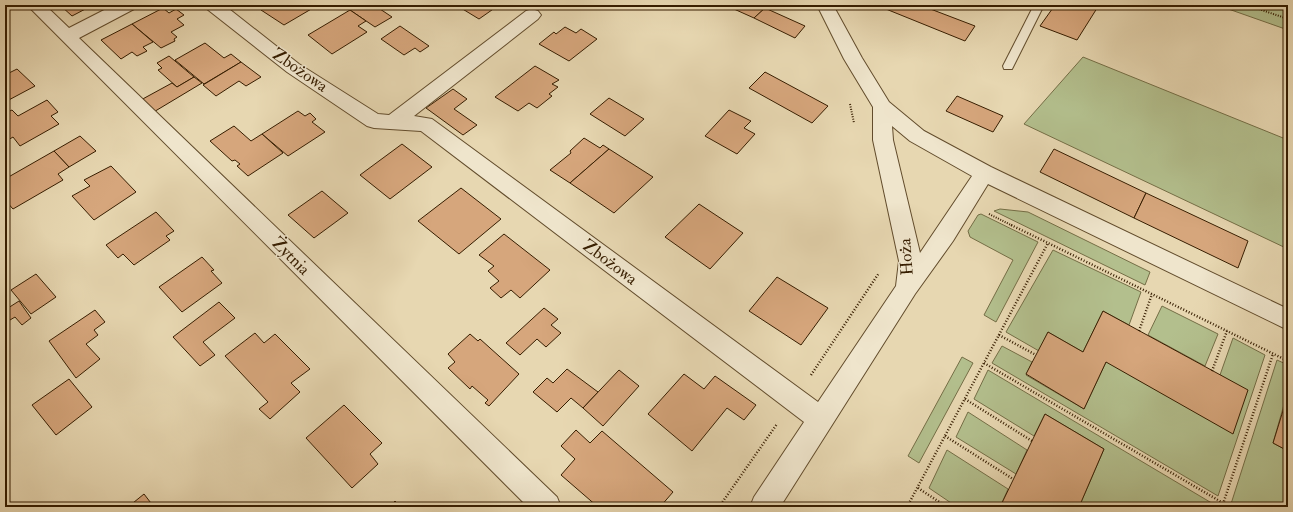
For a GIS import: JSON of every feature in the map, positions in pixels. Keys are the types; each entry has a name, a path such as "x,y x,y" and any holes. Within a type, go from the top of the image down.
{"street":[{"name":"Żytnia","path":"35,5 546,507"},
{"path":"68,36 128,5"},
{"name":"Zbożowa","path":"213,5 293,68 374,121 425,124 820,418"},
{"name":"Hoża","path":"764,507 820,418 907,288 910,260 883,140 882,107 853,59 825,5"},
{"path":"393,122 532,15"},
{"path":"882,107 917,136 984,173 1288,320"},
{"path":"907,288 945,235 984,173"}],"lane":[{"path":"1008,66 1039,5"}],"path":[{"path":"1247,5 1288,19"},
{"path":"848,98 855,127"},
{"path":"987,213 1288,361"},
{"path":"907,507 1048,243"},
{"path":"719,507 794,400 880,272"},
{"path":"1139,331 1152,294"},
{"path":"1212,371 1227,331"},
{"path":"999,335 1036,355"},
{"path":"984,362 1223,505 1274,354"},
{"path":"965,399 1032,441"},
{"path":"945,436 1013,479"},
{"path":"918,488 947,507"}],"green space":[{"path":"1217,5 1288,5 1288,30"},
{"path":"1083,57 1288,140 1288,249 1024,124"},
{"path":"1000,209 1028,212 1150,272 1145,285 994,211"},
{"path":"981,214 1038,242 996,322 984,315 1013,260 970,237 968,231 978,215"},
{"path":"1053,250 1141,292 1129,325 1103,311 1083,352 1048,332 1039,351 1006,332"},
{"path":"1162,306 1218,334 1205,366 1148,335"},
{"path":"1233,338 1265,355 1218,496 992,363 1002,346 1032,362 1026,375 1084,409 1106,362 1220,375"},
{"path":"962,357 973,363 919,463 908,456"},
{"path":"1277,360 1288,365 1288,402 1285,401 1273,443 1288,451 1288,507 1230,507"},
{"path":"988,370 1215,505 1215,507 1079,507 1104,449 1045,414 1034,436 974,399"},
{"path":"968,412 1027,450 1016,474 956,437"},
{"path":"947,450 1008,489 1000,507 957,507 929,488"}],"building":[{"path":"93,5 72,16 61,6"},
{"path":"270,5 308,5 313,8 284,25 261,10"},
{"path":"359,5 374,5 392,17 375,27 350,10"},
{"path":"456,5 499,5 479,19"},
{"path":"725,5 759,5 765,8 754,18"},
{"path":"876,5 920,5 975,26 965,41"},
{"path":"1055,5 1099,5 1077,40 1040,26"},
{"path":"163,8 169,13 176,9 184,15 177,19 184,25 171,32 177,37 174,39 175,41 161,48 132,24"},
{"path":"765,8 805,26 795,38 754,18"},
{"path":"350,10 366,21 358,26 367,32 332,54 308,35"},
{"path":"132,24 153,42 143,47 147,51 137,56 132,52 121,59 101,40"},
{"path":"400,26 429,46 420,52 415,48 404,55 381,39"},
{"path":"565,27 576,33 581,29 597,39 569,61 539,44 554,32 556,34"},
{"path":"205,43 224,58 231,54 241,62 204,84 175,60"},
{"path":"169,56 194,77 177,87 158,70 162,68 157,63"},
{"path":"241,62 261,77 246,86 239,81 216,96 203,85"},
{"path":"535,66 559,80 552,84 558,87 549,94 552,96 537,108 529,103 518,111 495,97"},
{"path":"17,69 35,86 5,102 5,75"},
{"path":"765,72 828,106 812,123 749,88"},
{"path":"194,77 202,83 152,113 139,101 172,83 177,87"},
{"path":"453,89 467,99 454,109 477,125 463,135 426,108"},
{"path":"957,96 1003,116 993,132 946,111"},
{"path":"609,98 644,119 625,136 590,114"},
{"path":"47,100 58,112 51,116 59,124 20,146 13,137 8,140 5,137 5,113 12,110 18,116"},
{"path":"729,110 751,121 744,128 755,134 737,154 705,136"},
{"path":"298,111 305,116 310,113 316,119 312,122 325,132 288,156 262,134"},
{"path":"234,126 251,141 262,134 283,153 248,176 237,166 240,164 235,160 232,161 210,141"},
{"path":"80,136 96,151 69,167 54,151"},
{"path":"584,138 600,148 603,145 609,149 570,183 550,170 571,153 570,151"},
{"path":"402,144 432,167 390,199 360,175"},
{"path":"609,149 653,177 614,213 570,183"},
{"path":"1054,149 1146,193 1134,218 1040,172"},
{"path":"54,151 69,167 58,174 63,180 13,209 5,200 5,179"},
{"path":"111,166 136,192 94,220 72,196 90,186 84,180"},
{"path":"461,188 501,219 459,254 418,221"},
{"path":"322,191 348,213 314,238 288,215"},
{"path":"1146,193 1248,241 1238,268 1134,218"},
{"path":"699,204 743,233 710,269 665,237"},
{"path":"156,212 174,231 166,236 170,240 134,265 123,254 118,258 106,245"},
{"path":"504,234 550,270 520,298 511,290 501,298 490,288 499,281 488,271 494,266 479,255"},
{"path":"202,257 214,270 211,271 222,283 182,312 159,287"},
{"path":"36,274 56,297 31,314 11,290"},
{"path":"777,277 828,308 801,345 749,311"},
{"path":"19,301 31,318 22,325 15,317 5,323 5,310"},
{"path":"219,302 235,318 203,342 215,355 200,366 173,337"},
{"path":"544,308 558,319 551,325 561,333 546,347 537,339 520,355 506,343"},
{"path":"95,310 105,322 94,330 98,335 86,344 100,359 76,378 49,341"},
{"path":"1103,311 1248,390 1233,434 1106,362 1084,409 1026,374 1048,332 1083,352"},
{"path":"255,333 264,343 275,334 310,369 291,383 300,392 270,419 259,409 268,402 225,356"},
{"path":"470,334 478,341 480,339 519,374 489,406 485,403 488,400 472,386 470,389 448,368 455,362 448,354"},
{"path":"567,369 598,392 583,408 571,398 557,412 533,392 547,378 553,383"},
{"path":"619,370 639,386 603,426 583,408"},
{"path":"684,374 704,389 715,376 756,405 744,420 727,408 692,451 648,414"},
{"path":"69,379 92,407 56,435 32,405"},
{"path":"1286,401 1288,402 1288,451 1273,443"},
{"path":"344,405 382,443 370,454 378,464 352,488 306,438"},
{"path":"1045,414 1104,449 1079,507 1000,507"},
{"path":"576,430 590,443 602,431 673,492 660,507 598,507 561,475 575,459 561,446"},
{"path":"144,494 154,507 128,507"},
{"path":"395,501 401,507 389,507"}]}
